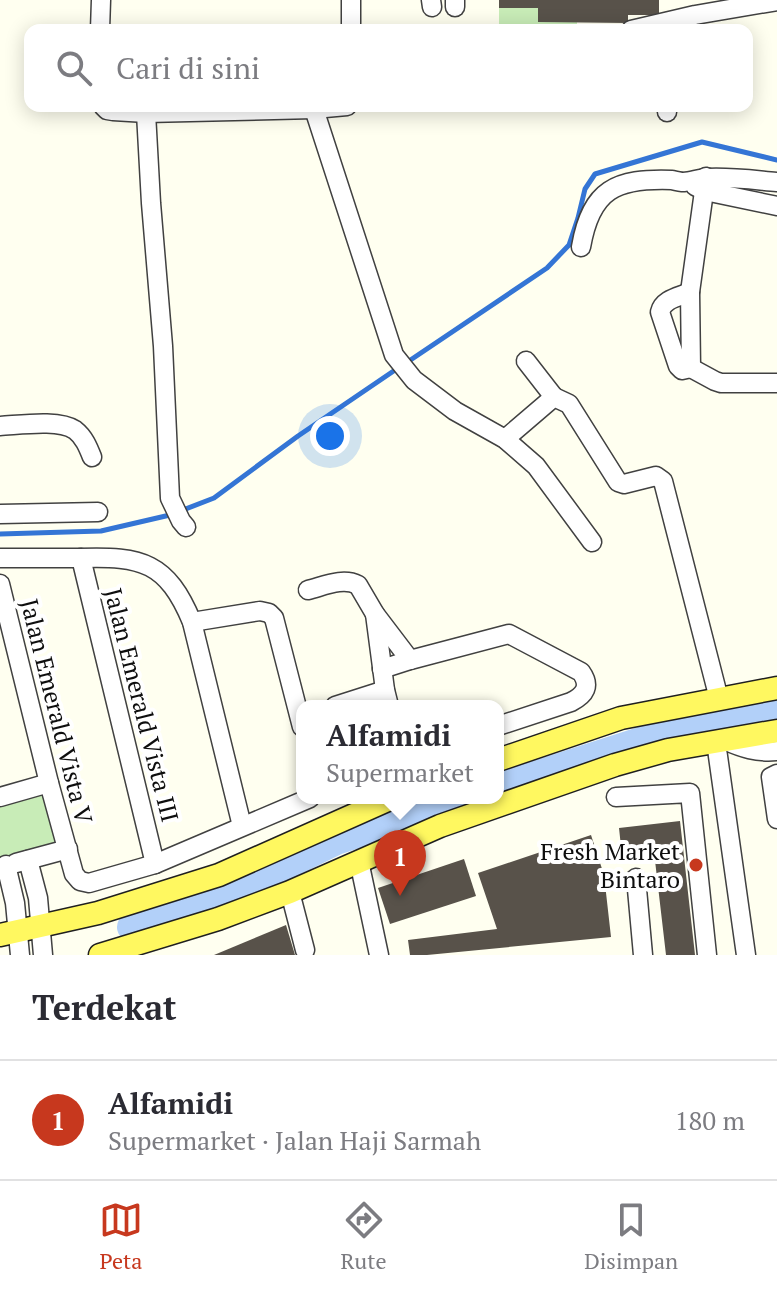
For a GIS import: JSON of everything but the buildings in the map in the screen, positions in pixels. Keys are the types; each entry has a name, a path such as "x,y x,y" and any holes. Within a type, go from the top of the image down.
{"main road":[{"path":"504,758 621,718 777,688"},
{"path":"504,804 668,750 720,741 775,745"},
{"path":"9,934 98,913 219,875 379,804"},
{"path":"100,955 218,919 290,892 440,826 503,804"}],"street":[{"path":"100,24 101,0"},
{"path":"351,0 351,24"},
{"path":"664,24 695,15 777,1"},
{"path":"130,112 188,112"},
{"path":"315,112 394,355 414,380 455,411 505,439 536,466 592,542"},
{"path":"146,113 163,346 170,498 180,519"},
{"path":"581,247 597,201 608,190 629,182 777,182"},
{"path":"705,184 777,206"},
{"path":"691,368 690,292 705,184"},
{"path":"690,292 665,302 660,312 678,366 682,370 691,368 721,383 777,383"},
{"path":"526,361 554,397 569,404 618,482 624,484 656,476 663,481 719,699"},
{"path":"505,439 554,397"},
{"path":"0,426 57,424 73,428 83,438 92,457"},
{"path":"0,514 98,512"},
{"path":"0,558 125,558 151,567 171,582 192,622 242,826"},
{"name":"Jalan Emerald Vista III","path":"81,558 155,864"},
{"path":"308,590 343,581 354,582 410,660"},
{"name":"Jalan Emerald Vista V","path":"0,584 49,783 74,874 80,881 89,883 155,864 296,804"},
{"path":"192,622 260,611 269,613 274,618 296,701"},
{"path":"375,614 387,698"},
{"path":"382,669 509,634 581,672 585,678 586,688 581,697 504,724"},
{"path":"720,741 746,955"},
{"path":"775,745 776,774 771,777 777,819"},
{"path":"0,797 49,783"},
{"path":"616,797 690,793 707,955"},
{"path":"20,955 9,934 15,903 3,866 68,849"},
{"path":"28,860 38,898 43,955"},
{"path":"359,861 379,955"},
{"path":"636,878 643,955"},
{"path":"290,892 305,950"}],"green space":[{"path":"499,8 538,8 538,22 577,22 577,24 499,24"},
{"path":"49,783 68,849 0,867 0,797"}],"waterway":[{"path":"406,363 547,268 569,245 585,189 595,174 702,142 777,160"},
{"path":"0,534 101,531 170,515 214,498 398,368"},
{"path":"504,786 690,726 777,711"},
{"path":"132,927 202,906 336,840 447,804"}],"place":[{"name":"Fresh Market Bintaro","path":"696,865"},
{"name":"Alfamidi","path":"400,896"}]}
